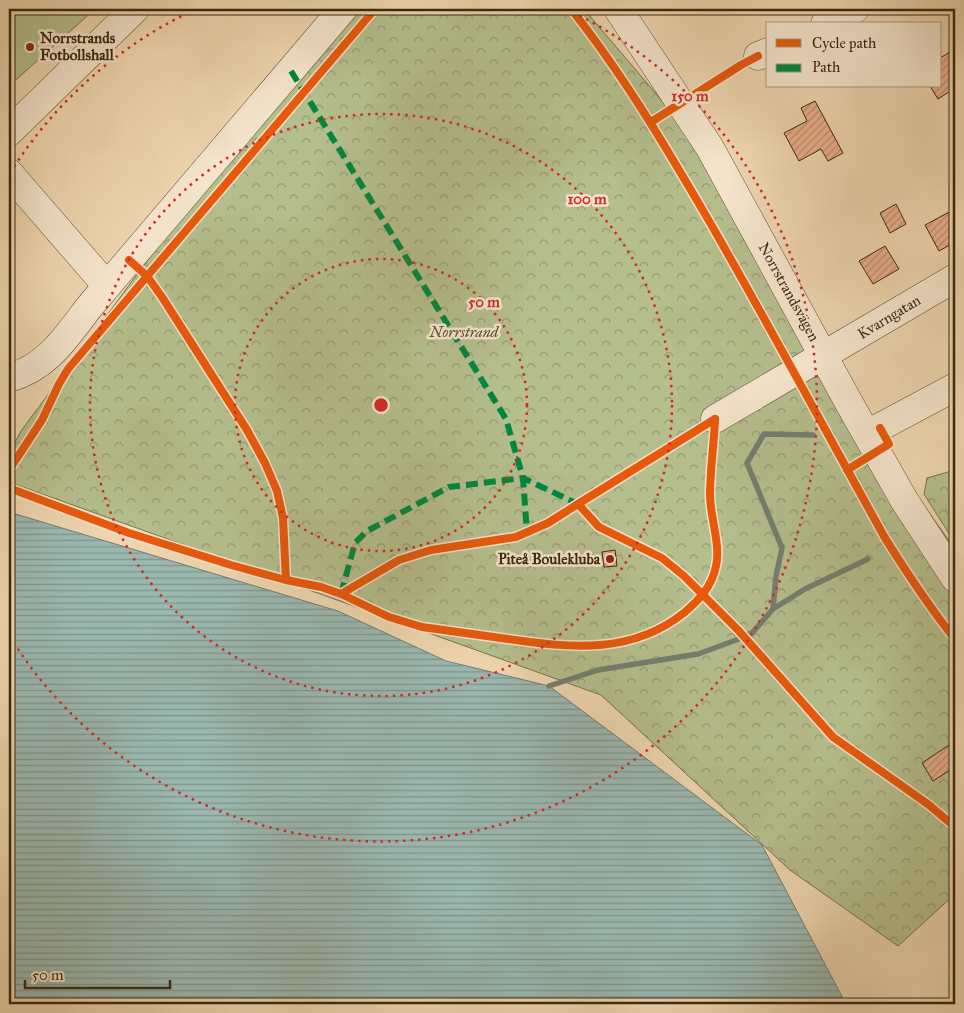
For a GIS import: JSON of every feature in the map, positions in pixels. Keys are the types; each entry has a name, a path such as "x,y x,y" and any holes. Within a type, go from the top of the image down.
{"street":[{"path":"9,132 135,9"},
{"path":"9,378 24,374 53,354 107,286 343,9"},
{"name":"Norrstrandsvägen","path":"618,9 710,148 904,500 955,578"},
{"path":"829,22 855,9"},
{"path":"9,174 107,286"},
{"name":"Kvarngatan","path":"715,419 955,278"},
{"path":"867,434 955,387"}],"green space":[{"name":"Norrstrands Fotbollshall","path":"9,9 95,9 9,86"},
{"name":"Norrstrand","path":"331,9 584,9 669,109 905,479 955,549 955,894 898,946 790,870 601,695 9,482 9,454 21,431 239,137"},
{"path":"955,470 955,543 924,494 927,478"}],"water":[{"path":"9,512 338,611 446,661 549,686 762,845 846,1004 9,1004"}],"building":[{"path":"955,49 955,88 938,99 931,88 942,88 942,57"},
{"path":"815,101 843,153 828,161 821,149 799,161 784,133 807,121 801,108"},
{"path":"896,204 906,224 890,233 880,213"},
{"path":"955,209 955,242 939,251 925,225"},
{"path":"885,246 899,269 873,284 859,261"},
{"name":"Piteå Boulekluba","path":"615,550 617,566 604,567 602,552"},
{"path":"955,741 955,767 933,781 922,763"}],"waterway":[{"path":"773,609 776,576 782,548 747,463 764,434 813,435"},
{"path":"549,686 598,670 698,654 739,639 753,632 773,609 805,589 868,559"}],"marked path":[{"path":"291,71 506,419 523,478 527,533"},
{"path":"341,594 355,543 367,531 449,487 523,478 578,504"}],"cycle path":[{"path":"9,470 42,420 68,369 375,9"},
{"path":"571,9 608,58 658,135 751,295 885,538 936,615 955,639"},
{"path":"651,122 758,56"},
{"path":"129,260 147,276 162,297 247,430 265,463 277,491 283,518 286,580"},
{"path":"9,488 129,533 231,565 286,580 321,587 341,594 389,617 422,627 555,645 600,645 644,636 665,626 696,602 712,580 717,558 710,495 715,419"},
{"path":"578,504 715,419"},
{"path":"847,470 889,444 880,428"},
{"path":"341,594 399,560 431,550 516,537 548,523 578,504 599,527 662,558 684,576 738,630 833,737 929,805 955,827"}],"place":[{"name":"Norrstrands Fotbollshall","path":"30,47"},
{"name":"Piteå Boulekluba","path":"610,559"}]}
